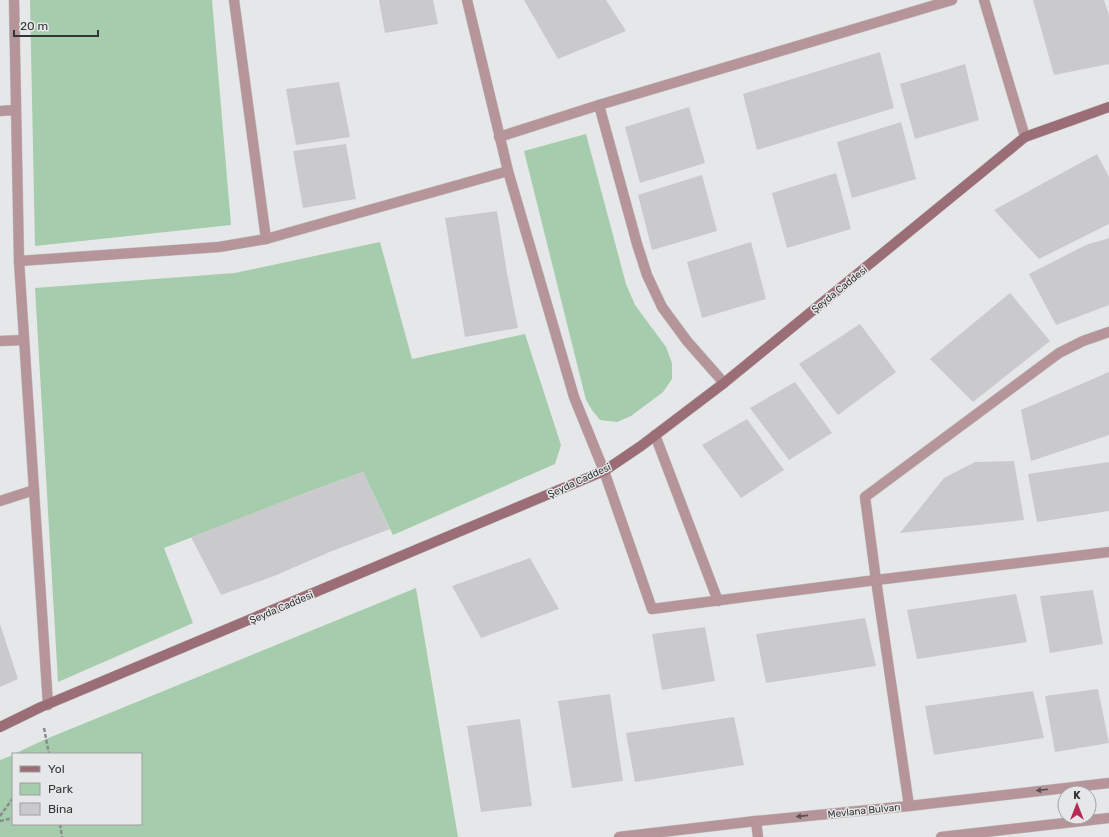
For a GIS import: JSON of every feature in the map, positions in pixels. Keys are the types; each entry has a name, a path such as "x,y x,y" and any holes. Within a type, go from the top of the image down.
{"main road":[{"name":"Şeyda Caddesi","path":"0,727 44,706 604,471 724,383 1025,137 1109,107"}],"street":[{"path":"14,0 19,261 34,490 44,706"},
{"path":"234,0 266,239"},
{"path":"467,0 508,171 574,397 604,471 652,609 1109,552"},
{"path":"499,137 599,105 952,0"},
{"path":"984,0 1025,137"},
{"path":"599,105 637,244 647,275 662,307 687,341 724,383"},
{"path":"0,111 15,110"},
{"path":"19,261 219,247 266,239 508,171"},
{"path":"909,806 865,497 1059,353 1083,341 1109,332"},
{"path":"0,341 24,340"},
{"path":"655,435 718,601"},
{"path":"0,501 34,490"},
{"name":"Mevlana Bulvarı","path":"618,837 1109,783"},
{"path":"941,837 1109,818"},
{"path":"756,821 758,837"}],"path":[{"path":"44,706 48,753"},
{"path":"45,753 48,749"},
{"path":"0,816 12,799"},
{"path":"0,820 12,818"},
{"path":"60,825 62,837"}],"green space":[{"path":"30,0 212,0 231,225 35,246"},
{"path":"586,134 626,284 635,305 666,347 672,363 672,379 663,392 631,416 617,422 600,420 586,400 524,151"},
{"path":"380,242 412,359 525,334 561,445 555,464 393,535 363,472 164,548 193,623 58,682 35,288 235,273"},
{"path":"416,588 458,837 0,837 0,760 12,755 12,825 142,825 142,753 16,753 46,739"}],"building":[{"path":"379,0 433,0 438,24 385,33"},
{"path":"524,0 606,0 626,31 558,59"},
{"path":"1033,0 1104,0 1109,15 1109,64 1054,75"},
{"path":"880,52 894,108 757,150 743,94"},
{"path":"965,64 979,120 915,139 900,84"},
{"path":"339,82 350,137 296,145 286,89"},
{"path":"689,107 705,163 640,183 625,127"},
{"path":"901,122 916,179 852,198 837,142"},
{"path":"346,144 356,199 303,208 293,151"},
{"path":"1097,154 1109,177 1109,224 1039,259 994,210"},
{"path":"836,173 851,229 787,248 772,193"},
{"path":"702,175 717,231 652,250 638,195"},
{"path":"497,211 518,328 465,337 445,218"},
{"path":"1109,238 1109,305 1056,325 1029,274 1086,245"},
{"path":"751,242 766,299 702,318 687,262"},
{"path":"1010,293 1050,341 973,402 930,359"},
{"path":"860,324 896,372 838,415 799,364"},
{"path":"1109,372 1109,435 1031,461 1021,410"},
{"path":"795,382 832,433 789,460 750,408"},
{"path":"747,419 784,470 741,498 702,445"},
{"path":"1014,461 1024,520 900,533 944,478 975,462"},
{"path":"1109,462 1109,511 1037,522 1028,474"},
{"path":"363,472 390,529 332,551 274,576 221,595 191,537"},
{"path":"530,558 559,609 481,638 452,586"},
{"path":"1093,590 1103,644 1050,653 1040,596"},
{"path":"1016,594 1027,642 917,659 907,610"},
{"path":"865,618 876,666 766,683 756,634"},
{"path":"0,624 18,679 0,687"},
{"path":"705,627 715,681 662,690 652,634"},
{"path":"1098,689 1109,743 1055,752 1045,696"},
{"path":"1033,691 1044,738 934,755 925,706"},
{"path":"610,694 623,781 572,788 558,701"},
{"path":"734,717 744,765 635,782 626,733"},
{"path":"520,719 532,806 481,812 467,726"}]}
